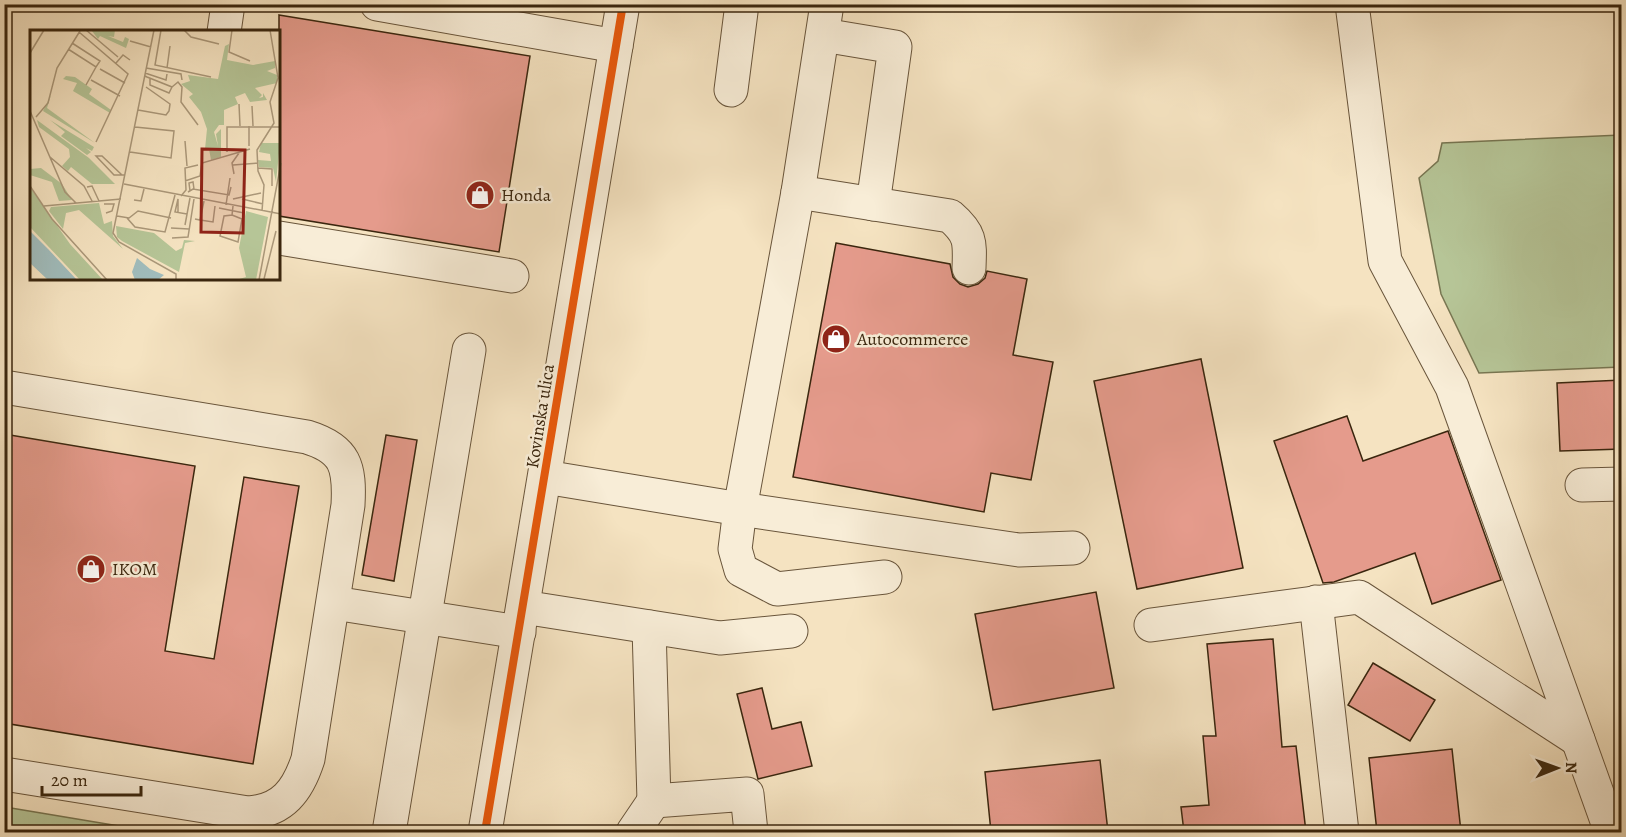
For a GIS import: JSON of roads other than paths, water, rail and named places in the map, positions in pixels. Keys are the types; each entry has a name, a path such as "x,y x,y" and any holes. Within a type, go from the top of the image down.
{"street":[{"path":"224,30 228,4"},
{"path":"377,4 505,16 616,46"},
{"name":"Kovinska ulica","path":"485,832 623,4"},
{"path":"730,90 742,4"},
{"path":"1352,4 1385,261 1452,387 1611,832"},
{"path":"873,204 895,47 825,20 798,192 740,508 735,549 741,570 777,589 885,577"},
{"path":"798,192 950,216 964,228 970,244 969,268"},
{"path":"280,238 512,276"},
{"path":"389,832 469,350"},
{"path":"4,387 322,441 335,450 344,463 349,482 348,505 334,603 308,759 303,774 294,789 276,806 263,812 249,813 4,774"},
{"path":"545,477 1019,550 1073,548"},
{"path":"1582,485 1622,484"},
{"path":"1151,624 1359,597 1578,740"},
{"path":"1316,602 1342,832"},
{"path":"334,603 426,616 649,627 720,638 791,631"},
{"path":"633,832 654,801 649,627"},
{"path":"654,801 747,794 751,832"}],"place":[{"name":"Honda","path":"480,195"},
{"name":"Autocommerce","path":"836,339"},
{"name":"IKOM","path":"91,569"}]}
